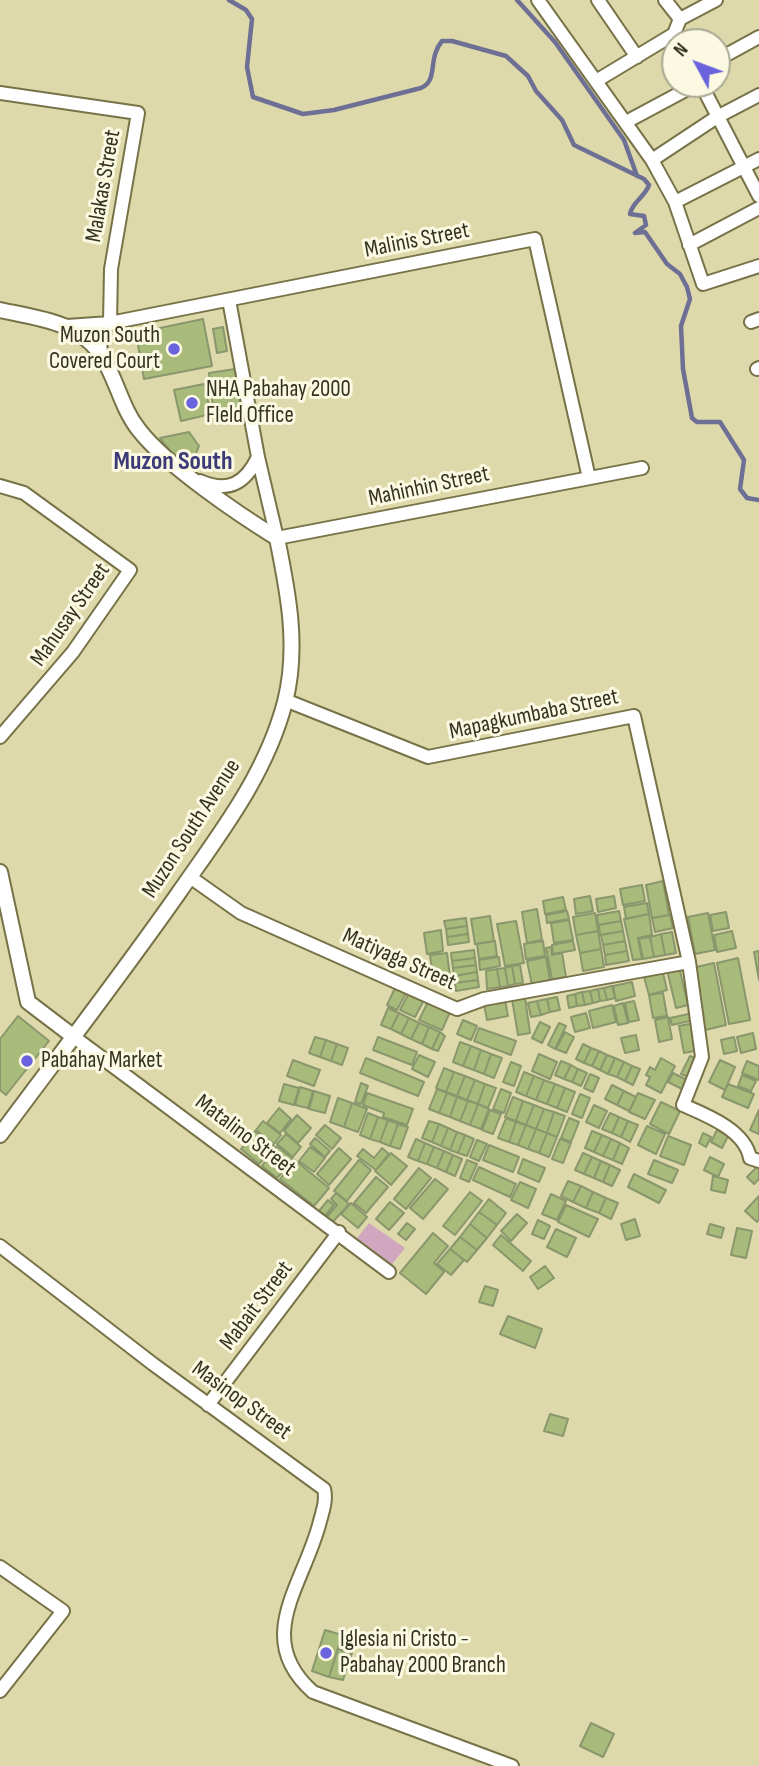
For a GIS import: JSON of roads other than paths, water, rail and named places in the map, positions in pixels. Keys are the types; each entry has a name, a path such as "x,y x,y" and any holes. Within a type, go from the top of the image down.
{"street":[{"path":"538,0 652,160 675,202 703,284 759,266"},
{"path":"597,0 637,57"},
{"path":"665,0 680,19"},
{"path":"680,19 716,0"},
{"path":"678,28 680,19"},
{"path":"731,52 759,37"},
{"path":"596,81 661,45"},
{"name":"Malakas Street","path":"0,93 138,113 111,269 110,323"},
{"path":"652,160 717,117 759,95"},
{"path":"626,122 672,98"},
{"path":"707,98 759,196"},
{"path":"675,202 759,159"},
{"path":"690,244 759,208"},
{"name":"Malinis Street","path":"67,326 110,323 535,239 589,478"},
{"path":"229,300 258,457 277,538"},
{"path":"0,310 67,326 102,356"},
{"path":"110,323 100,335 102,356 139,431 158,451 277,538"},
{"path":"196,480 216,488 232,485 250,474 258,457"},
{"name":"Mahinhin Street","path":"277,538 642,468"},
{"name":"Mahusay Street","path":"0,486 24,493 130,570 73,652 0,737"},
{"name":"Muzon South Avenue","path":"0,1135 190,877 254,783 274,738 285,700 291,620 277,538"},
{"name":"Mapagkumbaba Street","path":"285,700 428,757 634,716 689,962"},
{"path":"0,872 28,1002 74,1037"},
{"name":"Matiyaga Street","path":"190,877 241,913 457,1009 484,999 689,962"},
{"path":"689,962 702,1057 683,1105 709,1117 738,1136 747,1147 750,1158 759,1161"},
{"name":"Matalino Street","path":"74,1037 339,1232 389,1272"},
{"name":"Mabait Street","path":"208,1405 339,1232"},
{"name":"Masinop Street","path":"0,1246 208,1405 324,1489 326,1497 314,1543 282,1628 284,1650 299,1679 313,1692 512,1766"},
{"path":"0,1567 63,1611 0,1691"}],"waterway":[{"path":"229,0 246,10 252,19 247,67 253,97 303,114 334,110 421,88 430,80 435,55 442,41 452,41 506,56 528,76 536,91 562,120 574,145 644,179 649,185 630,214 644,216 646,225 635,233 645,232 667,264 680,274 690,299 681,326 683,369 692,418 697,422 720,422 744,460 740,489 747,498 759,500"},
{"path":"517,0 555,42 624,140 637,176"}],"place":[{"name":"Muzon South Covered Court","path":"174,349"},
{"name":"NHA Pabahay 2000 FIeld Office","path":"192,403"},
{"name":"Pabahay Market","path":"27,1061"},
{"name":"Iglesia ni Cristo - Pabahay 2000 Branch","path":"326,1653"}],"district":[{"name":"Muzon South","path":"173,462"}]}
